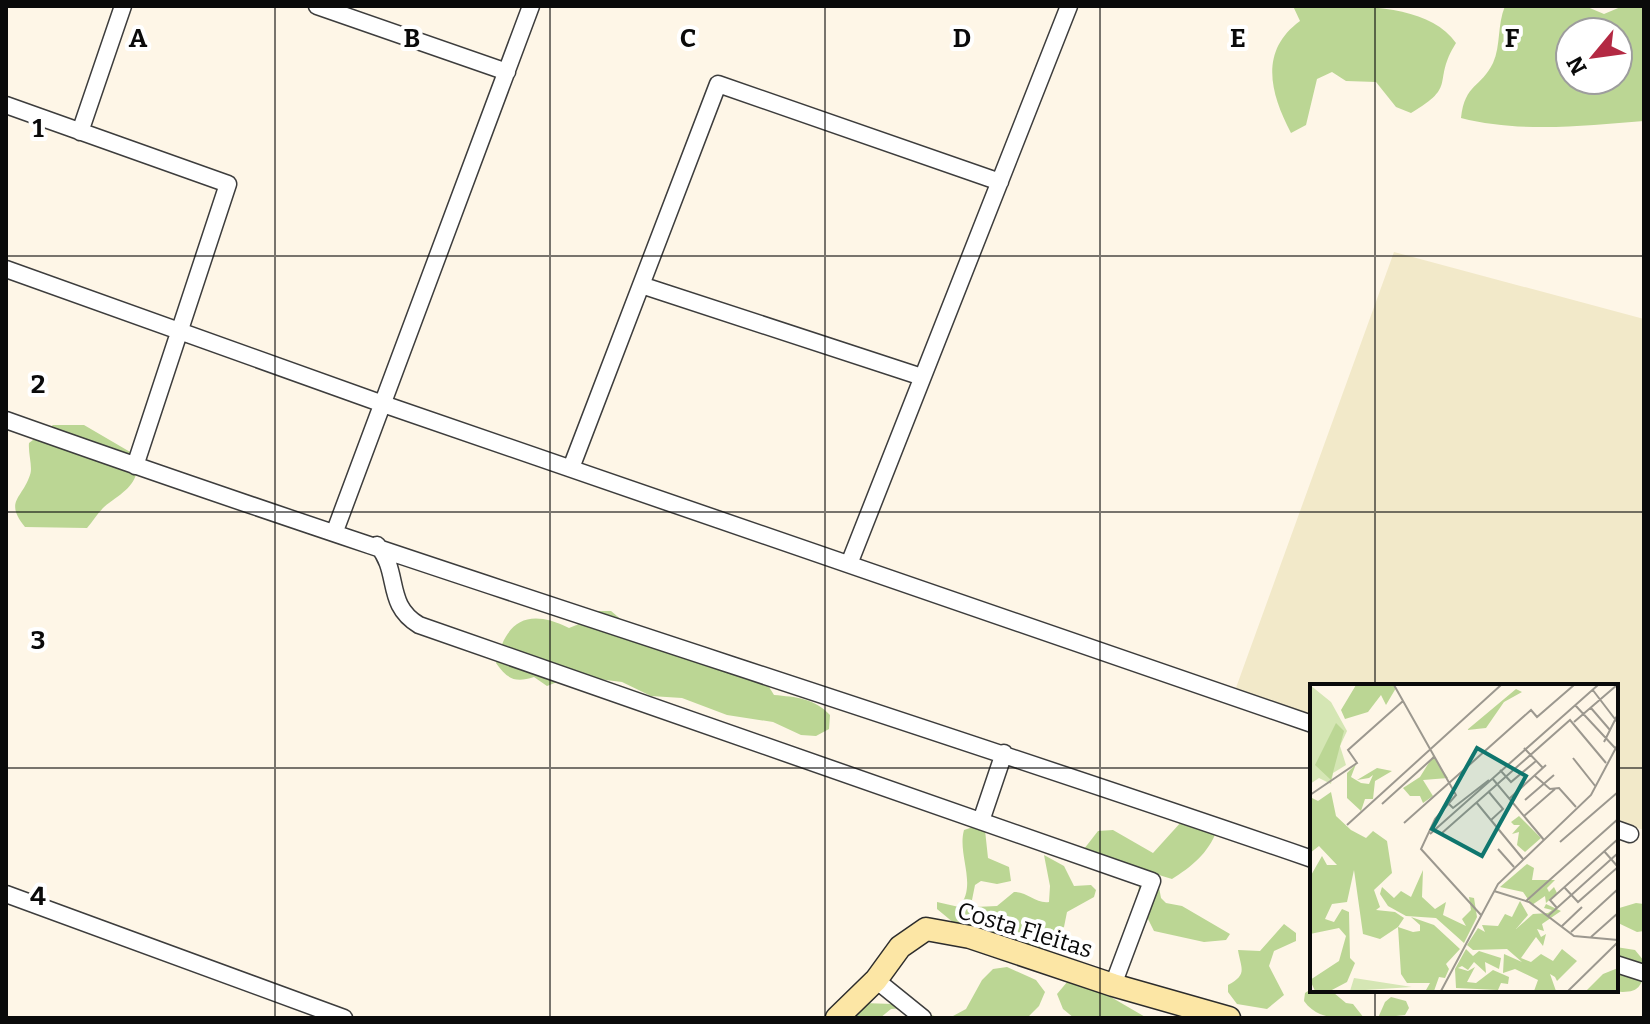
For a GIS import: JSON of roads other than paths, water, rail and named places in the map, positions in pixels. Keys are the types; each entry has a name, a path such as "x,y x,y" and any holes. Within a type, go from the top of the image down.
{"main road":[{"name":"Costa Fleitas","path":"837,1018 876,980 900,947 926,929 970,937 1113,985 1229,1018"}],"street":[{"path":"80,132 123,6"},
{"path":"335,531 531,6"},
{"path":"849,564 1069,6"},
{"path":"327,8 507,72"},
{"path":"571,468 718,84 1000,182"},
{"path":"6,105 228,184 135,466"},
{"path":"6,269 383,404 1310,723"},
{"path":"641,285 922,377"},
{"path":"6,420 135,466 1004,753 1310,858"},
{"path":"377,545 387,560 397,605 419,625 1152,881 1113,985"},
{"path":"981,821 1004,753"},
{"path":"6,894 344,1018"},
{"path":"1618,965 1644,973"},
{"path":"876,980 923,1018"}]}
